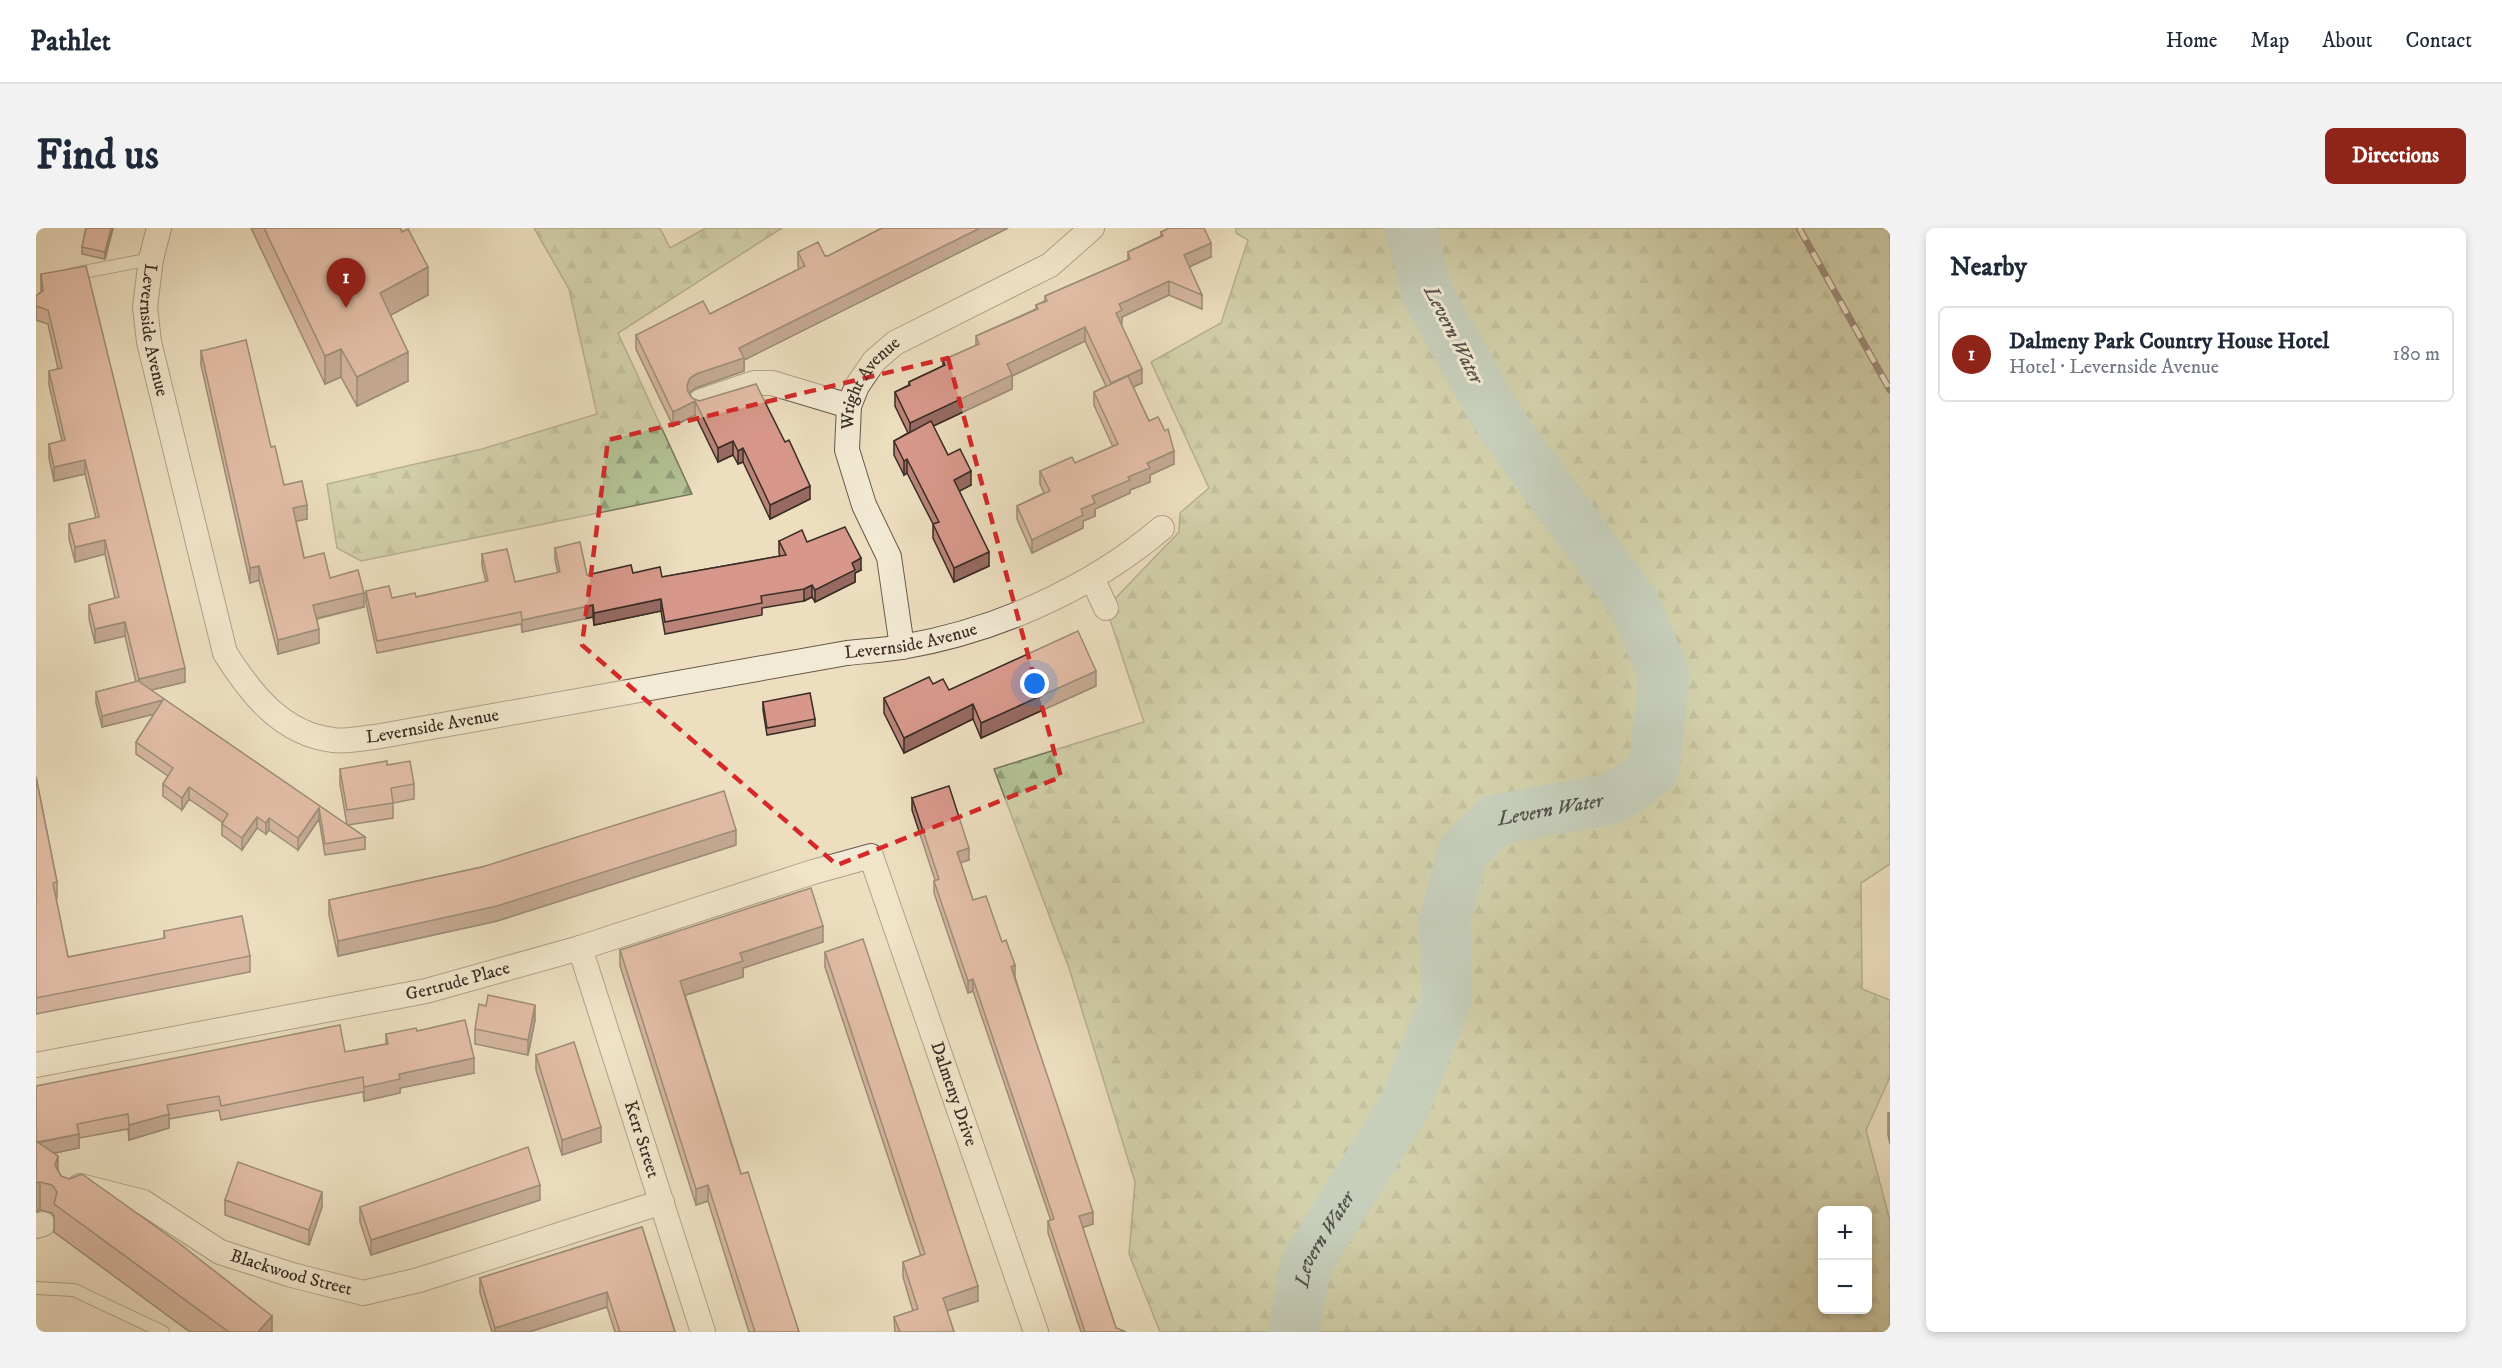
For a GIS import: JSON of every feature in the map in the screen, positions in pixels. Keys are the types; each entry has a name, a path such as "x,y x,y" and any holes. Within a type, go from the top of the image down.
{"street":[{"name":"Levernside Avenue","path":"159,228 151,258 145,307 149,342 225,653 247,688 287,725 334,741 375,737 847,653 902,647 1002,621 1092,578 1135,551 1162,528"},
{"name":"Wright Avenue","path":"902,647 889,557 864,505 847,450 849,406 857,387 874,361 895,343 1050,266 1092,228"},
{"path":"701,401 754,383 772,383 849,406"},
{"path":"1092,578 1106,608"},
{"name":"Gertrude Place","path":"36,1065 426,991 580,948 813,872 871,856"},
{"name":"Dalmeny Drive","path":"871,856 1036,1332"},
{"name":"Kerr Street","path":"580,948 703,1332"},
{"name":"Blackwood Street","path":"69,1193 82,1186 143,1202 220,1252 291,1275 363,1293 419,1280 662,1202"}],"lane":[{"path":"59,276 151,258"},
{"path":"36,1288 75,1290 163,1332"}],"highlighted area":[{"path":"948,358 1061,777 837,865 582,645 608,440"}],"green space":[{"path":"534,228 660,228 670,248 706,228 782,228 618,333 692,494 361,561 337,548 327,484 482,449 597,414 569,289"},
{"path":"1236,228 1890,228 1890,864 1861,883 1862,989 1890,1000 1890,1077 1866,1130 1890,1221 1890,1332 1160,1332 1129,1254 1135,1182 1069,968 994,769 1144,722 1106,608 1179,532 1180,513 1209,488 1151,362 1221,323 1248,240 1236,233"}],"building":[{"path":"86,228 111,228 105,252 82,247"},
{"path":"264,228 400,228 402,232 408,229 428,267 380,293 408,352 357,377 341,349 325,356"},
{"path":"882,228 980,228 739,348 744,358 696,374 690,378 687,385 692,398 699,401 756,384 785,442 789,440 810,486 770,505 743,448 738,451 733,441 718,448 695,401 673,412 636,335 703,301 710,314 805,266 798,252 818,242 825,256 828,256"},
{"path":"1169,228 1204,228 1211,243 1184,255 1202,295 1169,281 1119,304 1122,310 1116,313 1142,369 1111,383 1085,327 1007,364 1012,375 910,423 895,392 910,385 909,382 945,365 943,360 979,344 976,336 1038,309 1036,305 1047,301 1045,296 1130,259 1128,252 1163,236 1161,232"},
{"path":"86,266 185,668 139,679 125,622 95,629 89,605 119,597 105,540 75,547 69,524 99,517 85,460 54,467 49,444 65,440 49,371 62,368 48,310 36,306 36,296 43,291 41,274"},
{"path":"246,340 271,447 275,446 284,485 302,481 307,505 293,508 304,558 324,553 330,578 358,570 364,593 313,605 319,629 278,640 259,566 250,568 201,351"},
{"path":"1128,376 1149,421 1158,417 1165,431 1168,429 1174,451 1147,463 1150,468 1128,477 1130,480 1092,496 1095,503 1081,509 1083,515 1032,540 1017,506 1050,491 1040,471 1072,457 1075,463 1118,444 1094,392"},
{"path":"931,421 948,455 960,449 971,471 954,480 989,552 954,568 933,524 939,522 907,459 904,461 894,441"},
{"path":"845,527 861,558 852,563 855,570 815,590 812,585 804,589 761,596 762,603 665,622 661,599 594,613 593,605 522,620 521,612 377,641 366,591 389,586 392,598 415,593 416,597 488,581 482,554 507,549 515,582 560,572 555,548 580,542 587,575 631,565 633,573 660,567 662,577 786,555 779,541 802,530 807,542"},
{"path":"1078,631 1096,671 981,723 973,704 904,738 884,698 929,677 933,684 943,679 949,690"},
{"path":"138,681 365,837 325,844 319,808 298,838 269,818 266,823 257,817 242,838 222,824 228,814 189,787 182,798 163,784 173,768 136,742 163,700 102,716 96,692"},
{"path":"810,693 815,719 767,728 763,702"},
{"path":"387,761 387,765 410,761 414,784 391,788 393,803 347,810 340,769"},
{"path":"36,777 57,882 53,883 68,957 165,938 164,931 242,916 250,956 36,998"},
{"path":"949,786 969,848 957,852 973,900 986,896 1002,942 1006,940 1015,965 1011,967 1093,1212 1079,1216 1116,1328 1126,1332 1085,1332 1048,1221 1054,1219 973,979 968,981 934,881 939,879 912,798"},
{"path":"724,791 736,830 497,906 338,941 329,900 482,867"},
{"path":"811,888 823,926 740,953 743,961 680,981 741,1174 748,1172 799,1332 755,1332 708,1185 696,1189 620,950"},
{"path":"863,939 978,1286 943,1298 954,1332 900,1332 894,1317 918,1309 903,1262 925,1254 825,952"},
{"path":"488,995 535,1005 528,1040 475,1029 479,1004 486,1006"},
{"path":"465,1020 474,1058 399,1074 400,1079 364,1087 363,1077 221,1106 219,1096 167,1105 169,1114 129,1125 128,1114 77,1124 79,1134 36,1141 36,1086 340,1025 345,1052 388,1044 386,1034 416,1028 417,1031"},
{"path":"574,1042 601,1127 562,1140 536,1055"},
{"path":"36,1141 58,1156 55,1165 61,1176 69,1179 82,1174 180,1244 272,1316 258,1332 229,1332 54,1204 57,1192 52,1185 36,1183"},
{"path":"528,1147 540,1185 371,1240 360,1207"},
{"path":"238,1162 322,1192 309,1230 225,1200"},
{"path":"642,1227 675,1332 620,1332 607,1292 495,1328 480,1278"}],"waterway":[{"name":"Levern Water","path":"1294,1332 1306,1264 1404,1107 1447,997 1445,920 1463,852 1495,820 1615,798 1654,769 1664,676 1635,605 1501,424 1428,295 1410,228"}],"railway":[{"path":"1799,228 1890,390"}],"place":[{"name":"Dalmeny Park Country House Hotel","path":"346,308"}]}
